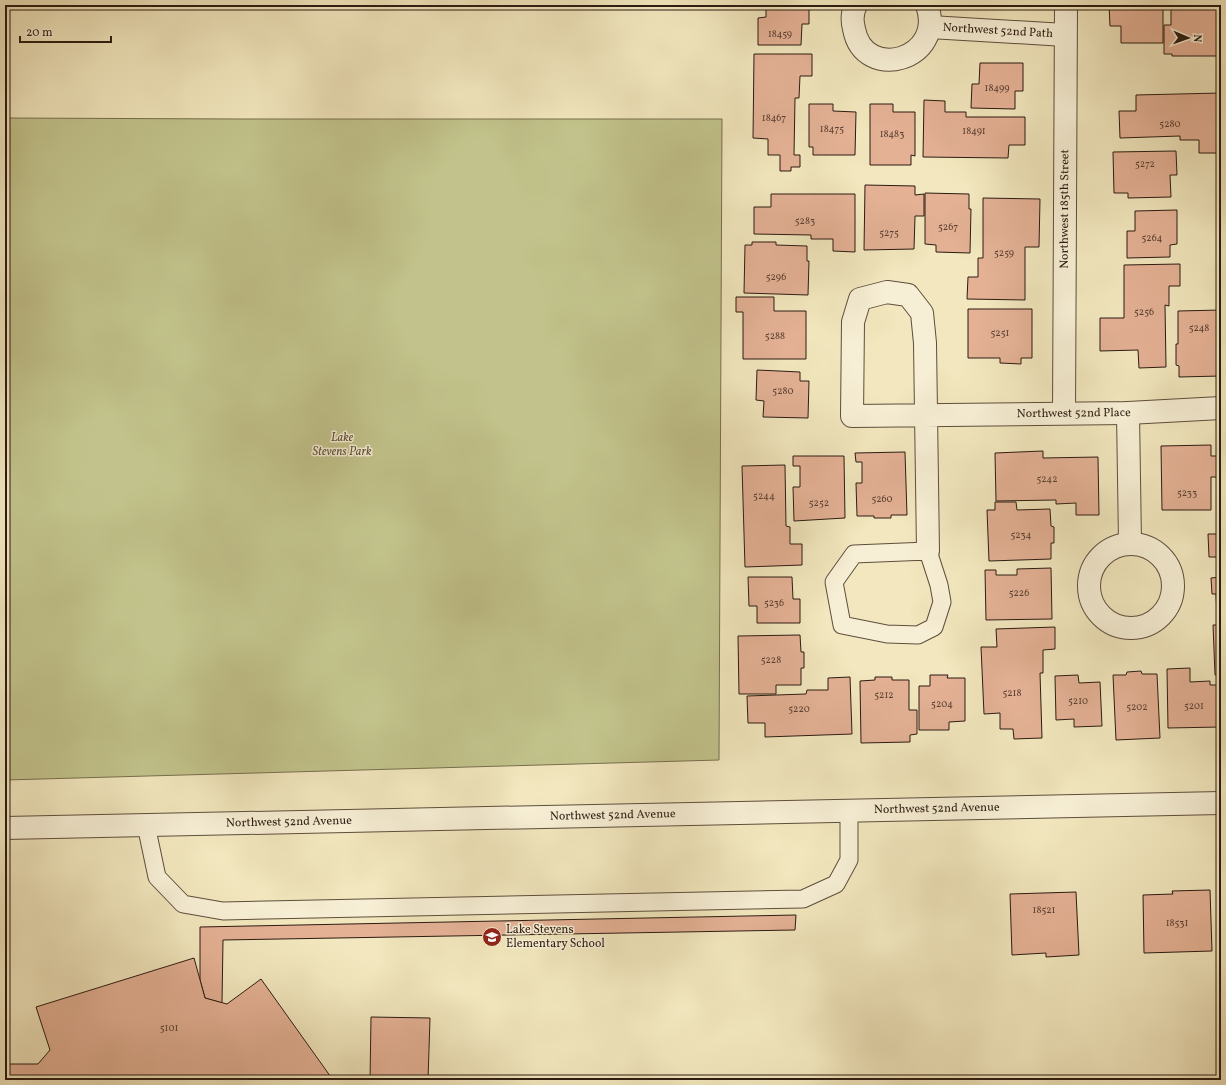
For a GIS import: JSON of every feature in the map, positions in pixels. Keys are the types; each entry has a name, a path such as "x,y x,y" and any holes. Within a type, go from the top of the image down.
{"street":[{"path":"856,5 852,22 855,35 861,46 871,55 883,60 896,60 908,56 918,49 926,39 930,27 930,14 927,5"},
{"name":"Northwest 185th Street","path":"1064,413 1066,5"},
{"name":"Northwest 52nd Path","path":"930,27 1065,35"},
{"name":"Northwest 52nd Place","path":"926,416 925,343 922,312 908,295 887,292 860,299 854,322 852,416 926,416 1128,413 1221,408"},
{"path":"1128,413 1130,543"},
{"path":"926,416 928,552"},
{"name":"Northwest 52nd Avenue","path":"5,828 1221,803"}],"lane":[{"path":"928,552 939,585 942,602 934,627 918,635 887,634 842,625 834,582 854,554 928,552"},
{"path":"146,825 157,877 183,904 223,911 247,911 803,899 836,884 849,860 849,810"}],"green space":[{"name":"Lake Stevens Park","path":"5,118 722,119 719,760 5,780"}],"building":[{"path":"766,5 809,5 809,24 802,24 801,45 758,45 758,18 766,17"},
{"path":"1109,5 1163,5 1163,43 1121,43 1121,26 1110,26"},
{"path":"1171,5 1221,5 1221,56 1172,56 1172,54 1164,54 1164,25 1171,25"},
{"path":"754,54 812,54 812,76 800,76 799,98 795,98 794,155 800,155 800,167 791,167 791,171 780,171 780,155 768,155 768,139 753,138"},
{"path":"980,63 1023,63 1023,91 1015,91 1015,109 971,108 972,84 979,84"},
{"path":"1221,93 1221,153 1199,153 1199,140 1180,140 1180,136 1120,138 1119,111 1136,111 1136,95"},
{"path":"924,100 945,101 945,112 966,112 966,117 1025,117 1025,145 1009,145 1008,158 923,157"},
{"path":"809,104 833,104 833,111 856,112 855,155 813,155 813,147 809,147"},
{"path":"870,104 893,104 893,112 915,112 915,156 911,155 911,165 870,165"},
{"path":"1176,151 1177,175 1170,175 1171,197 1128,198 1128,193 1114,193 1113,152"},
{"path":"865,185 915,186 915,195 924,194 924,216 915,216 914,249 864,250"},
{"path":"925,193 969,194 969,209 971,209 970,253 936,252 936,245 925,244"},
{"path":"771,194 855,194 855,252 833,251 833,239 811,239 811,235 754,234 754,207 771,207"},
{"path":"983,198 1040,199 1039,247 1025,247 1025,300 967,299 968,277 978,277 978,258 983,258"},
{"path":"1177,210 1177,244 1170,245 1170,257 1127,258 1127,231 1135,231 1135,211"},
{"path":"752,242 776,242 776,245 807,246 807,261 809,261 808,295 744,293 745,245 752,245"},
{"path":"1180,264 1180,286 1169,286 1169,306 1165,305 1166,367 1139,368 1138,350 1100,351 1100,318 1124,318 1124,265"},
{"path":"736,297 774,297 774,311 806,311 806,359 743,359 743,312 736,312"},
{"path":"968,309 1032,309 1032,358 1021,358 1021,364 1000,363 1000,358 968,358"},
{"path":"1221,310 1221,376 1179,377 1179,366 1176,365 1176,344 1178,344 1178,311"},
{"path":"757,370 800,372 800,381 809,381 808,418 763,417 764,401 756,400"},
{"path":"1211,445 1211,456 1218,456 1218,477 1211,477 1211,510 1162,510 1161,446"},
{"path":"1043,451 1043,458 1098,457 1099,515 1076,515 1076,503 1056,504 1056,500 996,501 995,453"},
{"path":"905,452 907,515 891,515 891,518 857,516 856,483 862,483 862,462 856,462 855,453"},
{"path":"793,456 844,456 845,518 794,521 793,487 800,487 800,466 793,466"},
{"path":"785,465 786,526 790,527 790,544 802,544 802,565 745,567 742,466"},
{"path":"995,502 1016,502 1017,510 1050,509 1051,526 1054,527 1054,543 1051,543 1051,559 989,561 987,510 995,510"},
{"path":"1208,534 1221,534 1221,557 1209,557"},
{"path":"1051,568 1052,619 986,620 985,570 996,570 996,575 1017,575 1017,569"},
{"path":"748,577 792,577 793,599 800,599 800,623 757,623 757,606 749,606"},
{"path":"1221,577 1221,613 1217,613 1216,594 1212,594 1211,578"},
{"path":"1213,625 1221,625 1221,675 1215,675"},
{"path":"1055,627 1055,649 1043,650 1043,673 1040,673 1042,738 1014,739 1013,729 1000,729 1000,713 984,714 981,647 997,647 996,629"},
{"path":"800,635 801,652 804,652 804,668 801,668 801,685 776,685 776,694 739,694 738,636"},
{"path":"1190,668 1190,682 1210,681 1210,685 1221,685 1221,727 1168,728 1167,669"},
{"path":"1141,671 1142,674 1157,674 1160,738 1116,740 1113,675 1126,675 1127,672"},
{"path":"930,675 948,675 947,678 965,678 965,721 949,722 949,730 919,730 919,686 930,686"},
{"path":"1078,675 1079,683 1100,682 1102,726 1074,727 1074,719 1056,720 1055,676"},
{"path":"850,677 852,734 765,737 765,723 748,723 747,696 806,694 807,690 828,690 828,678"},
{"path":"875,677 892,677 892,680 909,680 909,710 917,710 917,734 910,735 910,742 861,743 860,681 875,680"},
{"path":"1210,890 1212,951 1144,953 1143,895 1173,894 1172,891"},
{"path":"1076,892 1079,955 1046,957 1046,953 1012,955 1010,894"},
{"path":"796,915 795,930 223,940 222,1003 205,998 200,980 200,927"},
{"path":"194,958 205,998 227,1004 261,979 333,1080 5,1080 5,1064 38,1064 50,1050 36,1007"},
{"path":"371,1017 430,1018 428,1080 370,1080"}],"place":[{"name":"Lake Stevens Elementary School","path":"492,937"}]}
